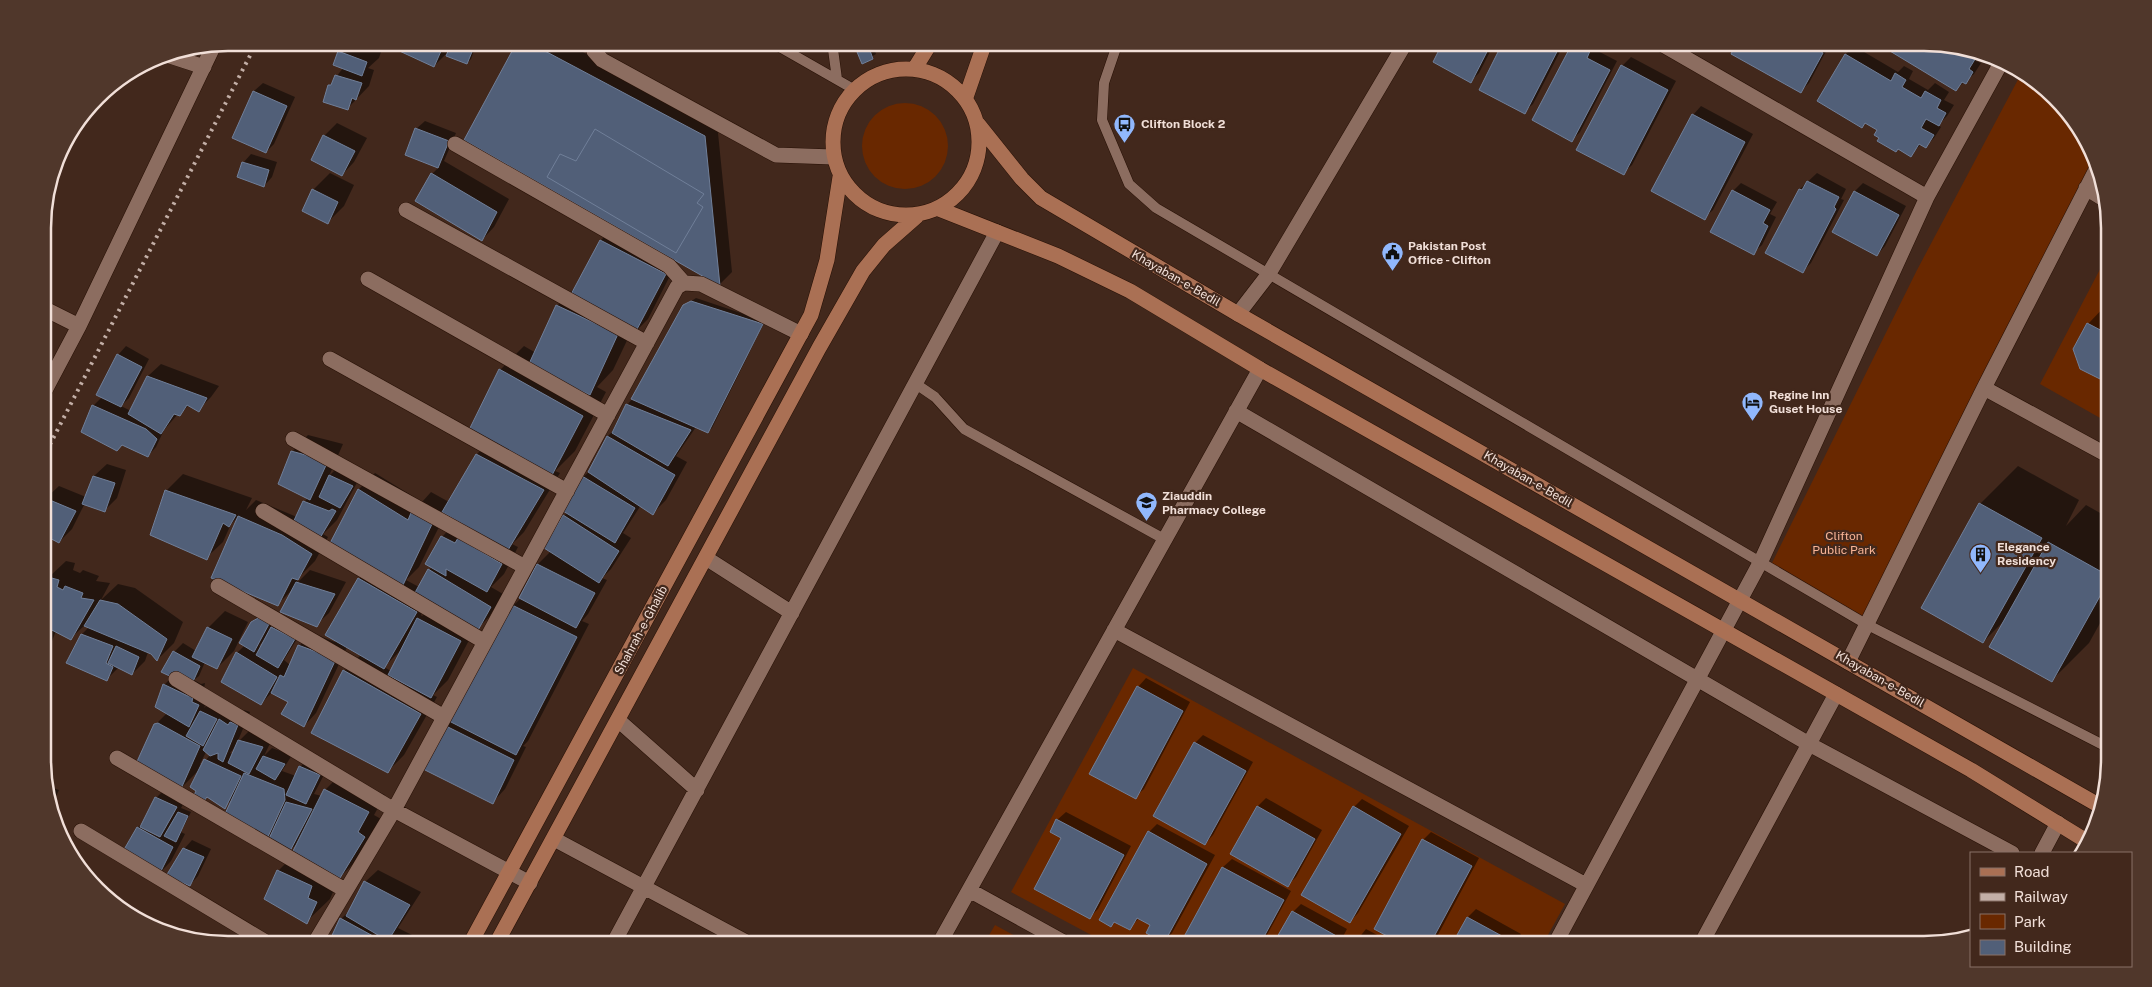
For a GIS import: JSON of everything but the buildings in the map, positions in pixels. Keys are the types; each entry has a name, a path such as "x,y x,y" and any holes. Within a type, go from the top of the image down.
{"main road":[{"path":"915,68 925,51"},
{"path":"966,98 982,51"},
{"path":"915,68 943,78 966,98 978,124 979,158 965,187 940,208 917,216 887,214 860,200 840,177 833,157 832,138 836,119 848,97 866,79 890,70 915,68"},
{"name":"Khayaban-e-Bedil","path":"978,124 1022,179 1041,198 1238,314 2095,803"},
{"name":"Shahrah-e-Ghalib","path":"474,936 811,315 827,260 840,177"},
{"path":"940,208 1058,256 1130,291 1260,369 1971,770 2082,838"},
{"name":"Shahrah-e-Ghalib","path":"500,936 819,348 863,271 884,245 917,216"}],"street":[{"path":"594,51 602,60 776,155 833,157"},
{"path":"1238,314 1268,274 1400,51"},
{"path":"1676,51 1926,197"},
{"path":"52,378 79,326 210,53"},
{"path":"178,58 204,66"},
{"path":"1559,936 1760,561 1926,197 1998,68"},
{"path":"455,144 669,266 684,283"},
{"path":"1848,662 1984,388 2093,176"},
{"path":"2086,188 2097,195"},
{"path":"406,210 647,343"},
{"path":"618,936 997,232"},
{"path":"368,279 608,415"},
{"path":"319,936 394,810 677,287 684,283 701,284 801,334"},
{"path":"52,312 79,326"},
{"path":"330,359 567,491"},
{"path":"943,936 1260,369"},
{"path":"1984,388 2101,452"},
{"path":"1236,411 1809,744 2010,852"},
{"path":"293,439 525,567"},
{"path":"263,511 485,642"},
{"path":"706,558 792,613"},
{"path":"218,586 444,717"},
{"path":"1114,630 1586,885"},
{"path":"176,680 394,810 530,883"},
{"path":"1705,936 1836,694"},
{"path":"618,720 697,790"},
{"path":"117,758 345,890"},
{"path":"2043,852 2058,823"},
{"path":"81,831 256,936"},
{"path":"554,840 735,936"},
{"path":"969,890 1052,936"}],"lane":[{"path":"787,51 855,90"},
{"path":"833,51 836,79"},
{"path":"1115,51 1104,83 1102,120 1129,184 1156,208 1866,624 2101,743"},
{"path":"916,384 935,397 964,429 1164,539"}],"green space":[{"name":"Clifton Public Park","path":"2018,79 2049,103 2064,120 2083,150 2091,170 1866,624 1771,565 1917,270"},
{"path":"905,103 922,106 936,115 945,129 948,146 945,163 936,177 922,186 905,189 888,186 874,177 865,163 862,146 865,129 874,115 888,106"},
{"path":"2101,267 2101,418 2040,384"},
{"path":"1133,668 1565,904 1547,936 1093,936 1011,892"},
{"path":"995,925 1015,936 989,936"}],"railway":[{"path":"52,441 252,51"}],"place":[{"name":"Clifton Block 2","path":"1125,143"},
{"name":"Pakistan Post Office - Clifton","path":"1392,272"},
{"name":"Regine Inn Guset House","path":"1753,421"},
{"name":"Ziauddin Pharmacy College","path":"1146,522"},
{"name":"Elegance Residency","path":"1981,573"}]}
